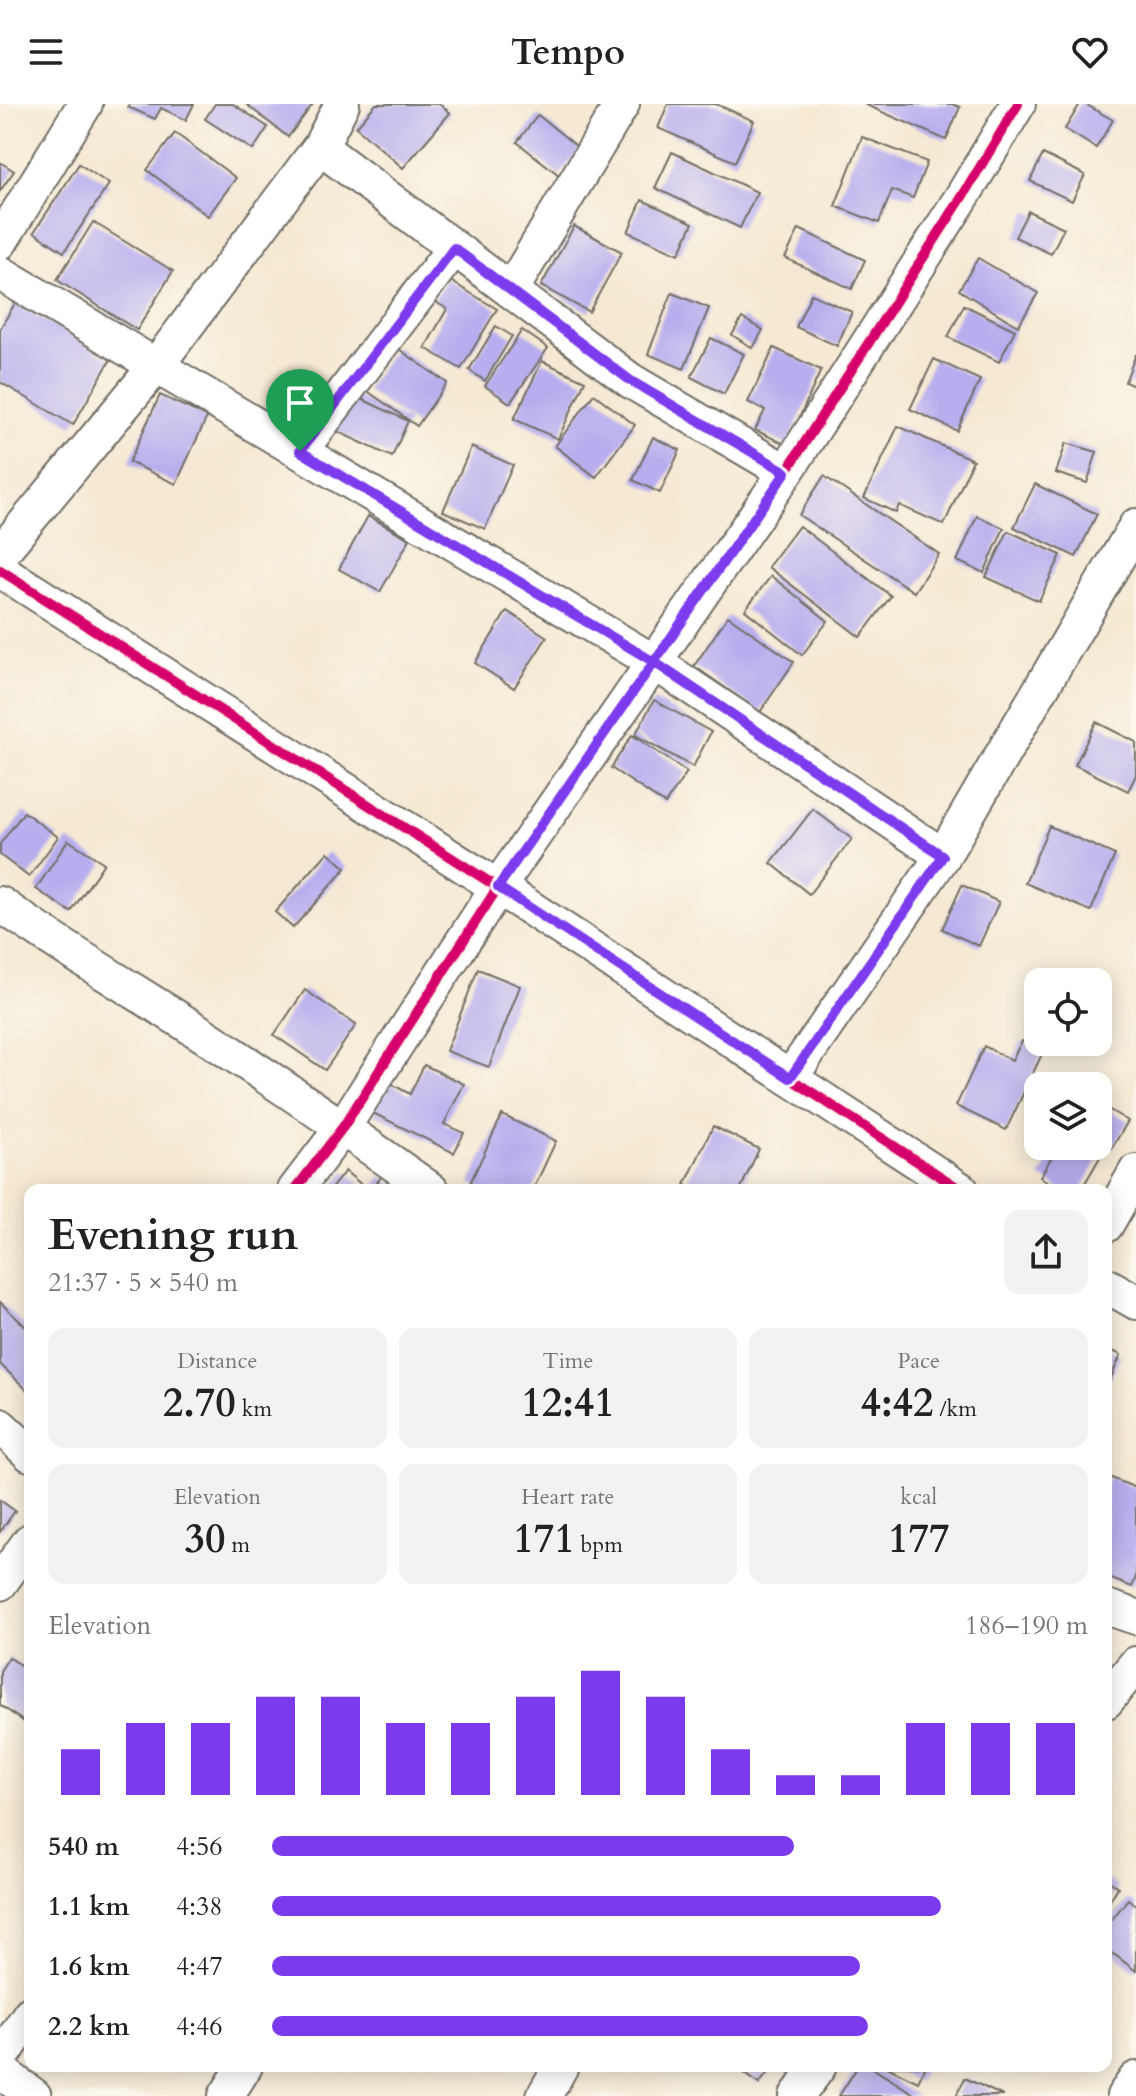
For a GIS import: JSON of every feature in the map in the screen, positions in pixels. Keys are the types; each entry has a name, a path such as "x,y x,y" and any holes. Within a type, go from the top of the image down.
{"street":[{"path":"0,242 85,104"},
{"path":"0,554 156,366 320,147 342,104"},
{"path":"511,290 622,104"},
{"path":"300,1184 343,1127 498,887 786,472 1018,104"},
{"path":"320,147 631,381 786,472"},
{"path":"300,451 454,248"},
{"path":"0,273 654,662 943,856"},
{"path":"790,1078 943,856 1136,526"},
{"path":"0,570 498,887 952,1184"},
{"path":"0,904 71,954 343,1127 423,1184"},
{"path":"1112,1214 1136,1172"},
{"path":"1112,1288 1136,1302"},
{"path":"0,1426 24,1448"},
{"path":"0,1583 24,1549"},
{"path":"1112,1609 1136,1617"},
{"path":"1112,1694 1136,1664"},
{"path":"0,2060 24,2023"},
{"path":"0,2071 34,2096"},
{"path":"226,2096 241,2072"},
{"path":"544,2096 558,2072"},
{"path":"797,2096 815,2072"},
{"path":"1124,2096 1136,2079"}],"building":[{"path":"129,104 194,104 186,120 161,108 155,119 128,107"},
{"path":"215,104 233,104 268,127 253,150 205,119"},
{"path":"246,104 313,104 288,137"},
{"path":"376,104 440,104 450,113 403,168 356,127"},
{"path":"668,104 716,104 754,121 735,162 658,128"},
{"path":"864,104 952,104 960,107 946,140"},
{"path":"1080,104 1113,120 1096,148 1065,129"},
{"path":"538,115 580,149 559,175 517,142"},
{"path":"175,133 236,178 208,216 147,170"},
{"path":"862,137 927,162 913,198 892,190 879,223 835,206"},
{"path":"672,152 757,192 740,228 655,188"},
{"path":"1043,154 1085,175 1072,201 1030,181"},
{"path":"0,162 14,171 0,191"},
{"path":"79,164 109,184 64,252 34,232"},
{"path":"642,200 693,223 679,254 628,232"},
{"path":"1028,211 1064,228 1051,254 1015,237"},
{"path":"93,222 173,271 137,330 57,280"},
{"path":"574,226 622,252 589,312 541,286"},
{"path":"799,229 865,260 852,289 785,258"},
{"path":"978,258 1038,293 1018,326 959,290"},
{"path":"447,279 497,309 461,369 425,348 447,309 434,301"},
{"path":"672,293 709,308 684,369 648,354"},
{"path":"811,294 852,312 837,346 796,327"},
{"path":"15,303 111,359 73,425 0,382 0,329"},
{"path":"964,305 1015,330 999,362 948,337"},
{"path":"742,318 763,330 753,348 732,335"},
{"path":"496,326 512,336 485,381 469,370"},
{"path":"522,330 548,348 510,403 485,386"},
{"path":"711,338 744,354 724,394 691,377"},
{"path":"396,347 447,383 417,426 366,390"},
{"path":"774,348 821,370 787,445 755,430 765,410 748,402"},
{"path":"1136,354 1136,387 1125,382"},
{"path":"934,359 980,380 957,431 910,409"},
{"path":"542,361 585,381 558,439 514,419"},
{"path":"349,393 408,421 392,457 332,429"},
{"path":"594,394 635,425 596,477 555,446"},
{"path":"160,395 207,417 176,484 129,462"},
{"path":"898,426 973,460 944,525 899,505 896,513 864,498"},
{"path":"653,437 680,450 660,493 633,480"},
{"path":"1066,443 1097,452 1087,483 1056,473"},
{"path":"471,447 513,465 485,529 443,511"},
{"path":"824,476 939,554 914,592 799,515"},
{"path":"1035,484 1097,514 1076,557 1014,527"},
{"path":"368,516 410,539 380,592 339,569"},
{"path":"977,516 1004,528 984,573 957,561"},
{"path":"799,526 891,596 860,637 768,567"},
{"path":"1008,531 1061,555 1039,601 986,577"},
{"path":"771,576 828,621 802,655 745,610"},
{"path":"507,611 547,637 514,688 475,663"},
{"path":"728,616 794,662 760,712 694,666"},
{"path":"654,700 711,732 693,767 635,735"},
{"path":"1096,722 1136,742 1136,775 1128,791 1075,765"},
{"path":"632,735 687,772 665,804 611,768"},
{"path":"813,809 852,839 809,894 771,863"},
{"path":"24,812 58,837 29,877 0,855 0,844"},
{"path":"1049,826 1115,855 1091,911 1025,883"},
{"path":"68,840 104,863 71,912 36,889"},
{"path":"328,852 346,868 293,928 275,912"},
{"path":"962,885 999,902 979,946 942,929"},
{"path":"478,969 520,986 489,1067 446,1051"},
{"path":"305,990 356,1025 325,1070 274,1035"},
{"path":"1022,1041 1024,1056 1041,1056 1034,1072 1024,1072 1024,1092 1006,1130 956,1106 984,1046 1012,1060"},
{"path":"424,1065 464,1084 444,1124 464,1133 454,1153 373,1113 388,1082 410,1094"},
{"path":"1112,1111 1128,1121 1112,1148"},
{"path":"502,1115 556,1141 536,1184 470,1183"},
{"path":"713,1126 759,1149 743,1184 685,1184"},
{"path":"1050,1160 1098,1160 1084,1184 1052,1184 1040,1177"},
{"path":"345,1171 361,1184 335,1184"},
{"path":"382,1176 391,1184 376,1184"},
{"path":"0,1302 24,1325 24,1387 0,1364"},
{"path":"1112,1351 1121,1355 1112,1375"},
{"path":"1112,1478 1136,1488 1136,1577 1132,1587 1112,1579"},
{"path":"0,1500 15,1511 0,1532"},
{"path":"9,1657 24,1668 24,1722 0,1705 0,1671"},
{"path":"1112,1883 1118,1887 1112,1897"},
{"path":"1128,1899 1136,1905 1136,1971 1112,1953 1112,1919"},
{"path":"743,2072 768,2072 759,2084"},
{"path":"854,2072 879,2072 917,2096 839,2096"},
{"path":"897,2072 923,2072 918,2082"},
{"path":"965,2078 1003,2096 956,2096"}],"cycle path":[{"path":"300,1184 343,1127 498,887 786,472 1018,104"},
{"path":"0,570 524,904 952,1184"}],"route":[{"path":"300,451 454,248 631,381 786,472 654,662 943,856 790,1078 498,887 654,662 300,451"}]}
